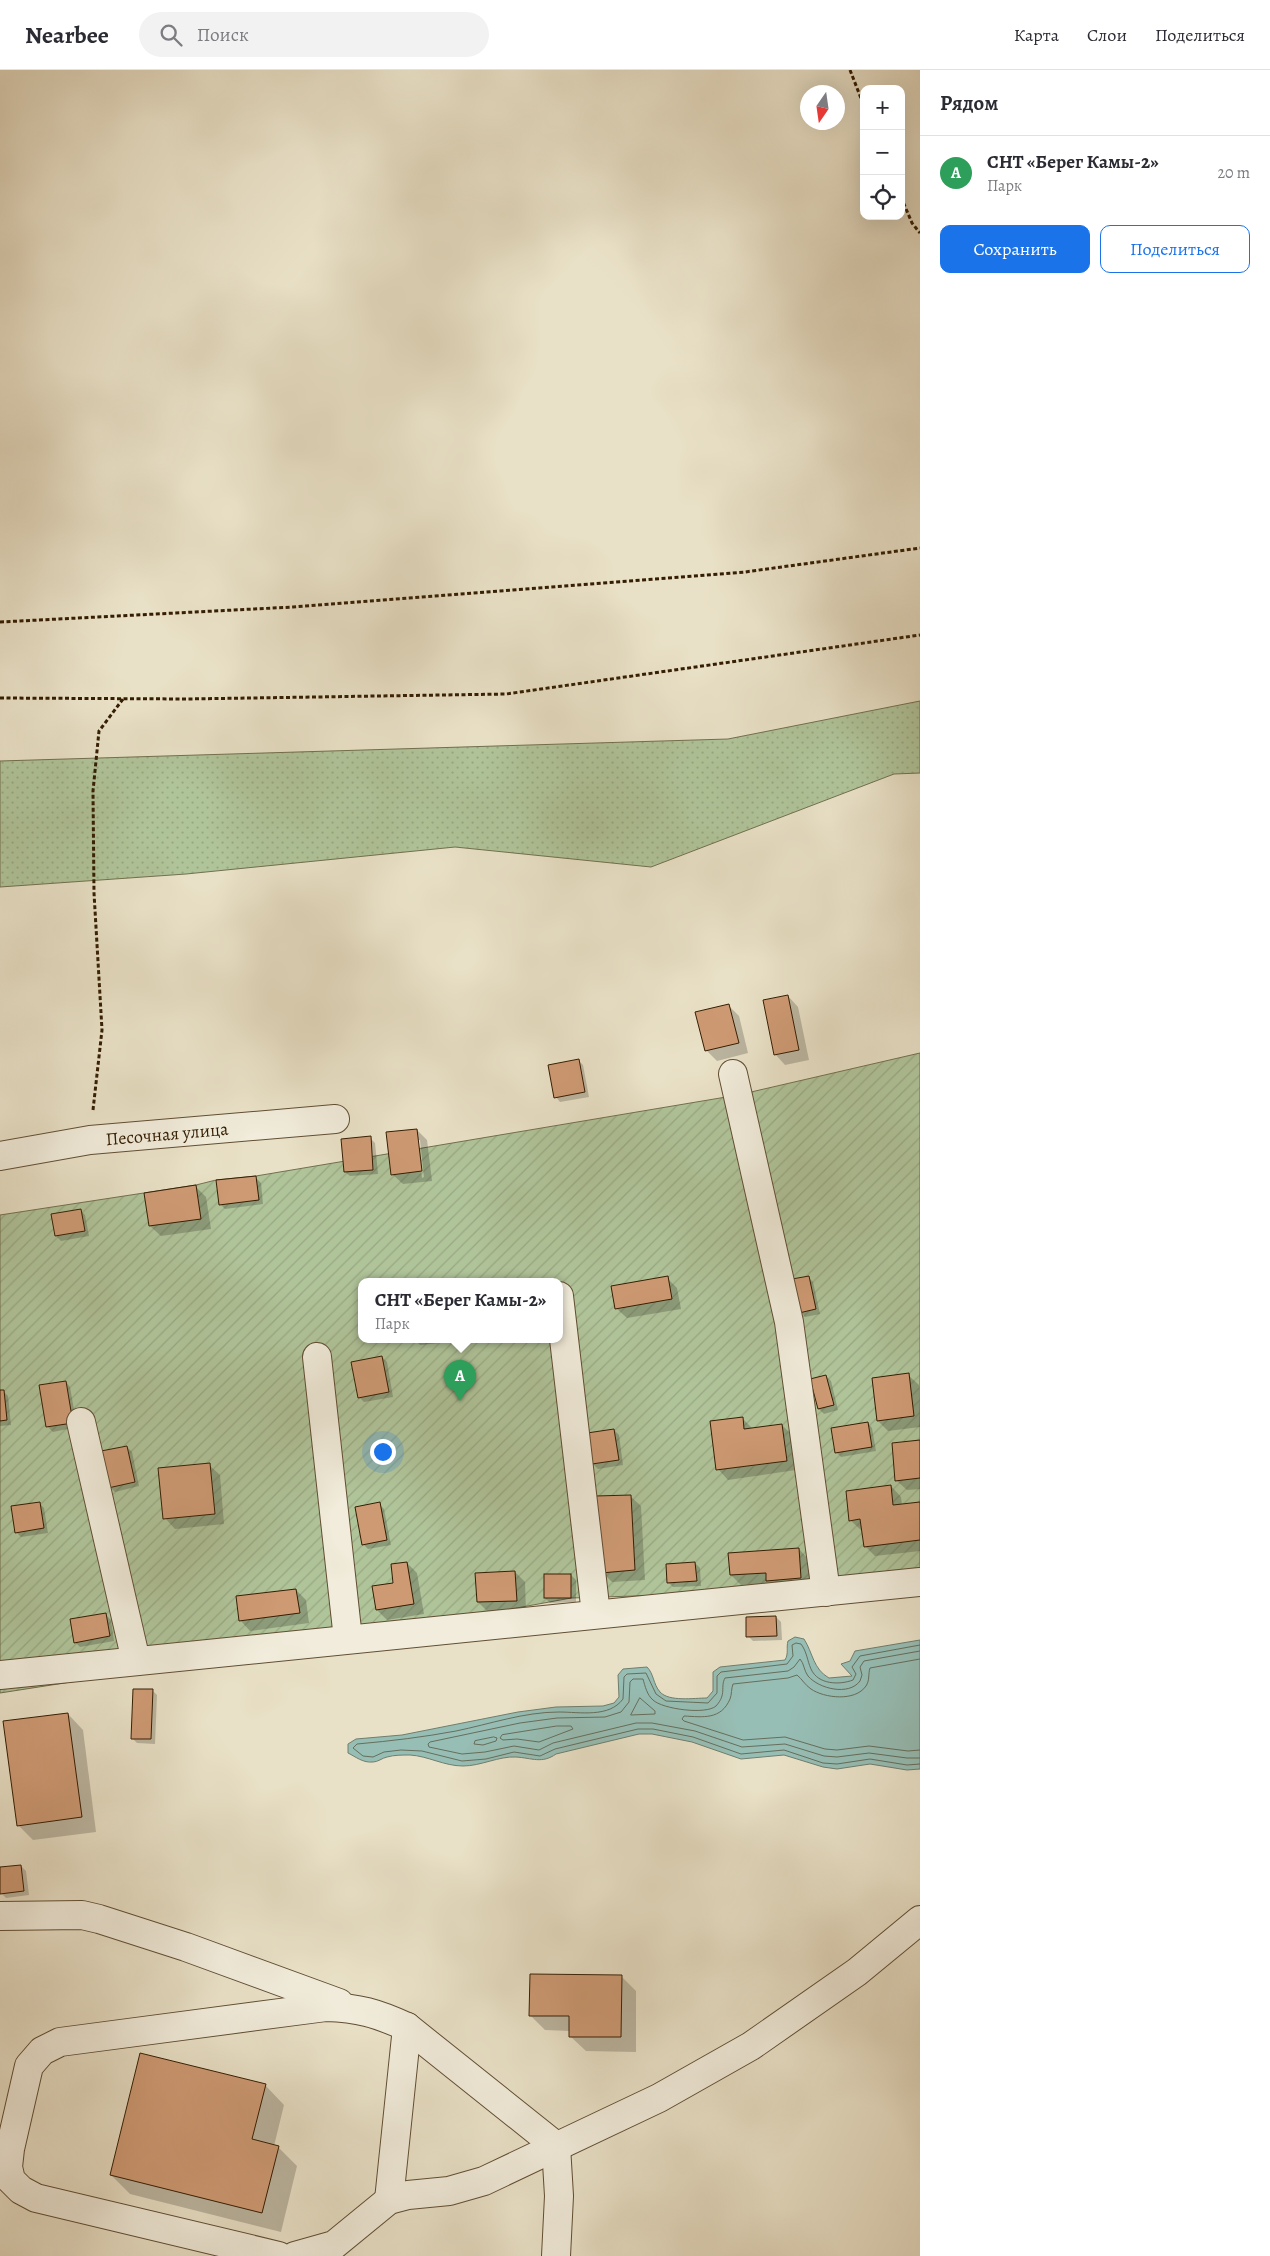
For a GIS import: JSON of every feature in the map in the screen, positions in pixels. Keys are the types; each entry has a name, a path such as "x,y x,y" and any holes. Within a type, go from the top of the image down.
{"street":[{"path":"734,1074 789,1322 826,1592"},
{"name":"Песочная улица","path":"0,1156 90,1140 335,1119"},
{"path":"563,1330 596,1614"},
{"path":"318,1357 348,1640"},
{"path":"81,1422 136,1661"},
{"path":"0,1675 920,1582"},
{"path":"0,1916 82,1915 99,1919 186,1947 352,2008 378,2014 407,2027 556,2146 558,2196 556,2256"},
{"path":"389,2200 408,2195 468,2187 484,2181 659,2098 751,2046 857,1972 920,1920"},
{"path":"279,2256 36,2198 20,2190 11,2180 8,2167 10,2149 29,2066 42,2051 60,2042 326,2007 352,2008"},
{"path":"295,2256 353,2243 389,2200 407,2027"}],"path":[{"path":"850,70 860,96"},
{"path":"905,206 912,223 920,232"},
{"path":"0,622 293,607 745,572 920,548"},
{"path":"0,698 506,694 920,635"},
{"path":"90,1140 102,1030 94,893 93,791 100,731 123,698"}],"green space":[{"path":"920,701 920,773 894,774 651,867 455,847 186,874 0,887 0,761 728,739"},
{"path":"920,1053 920,1587 571,1598 348,1639 0,1693 0,1215 196,1185 216,1180 256,1176 738,1095"}],"water":[{"path":"795,1637 804,1639 816,1665 829,1678 852,1676 841,1664 850,1661 855,1651 920,1640 920,1769 907,1770 870,1764 837,1769 823,1767 784,1755 741,1759 692,1742 652,1734 639,1734 556,1754 541,1760 510,1757 463,1766 410,1755 392,1756 366,1762 348,1753 348,1744 356,1739 402,1735 518,1712 556,1707 603,1706 614,1703 619,1697 618,1675 623,1669 647,1667 660,1692 669,1697 682,1699 707,1698 713,1691 713,1672 720,1667 785,1660 788,1641"}],"building":[{"path":"788,995 799,1050 774,1055 763,1000"},
{"path":"729,1004 739,1043 705,1051 695,1012"},
{"path":"579,1059 585,1092 554,1098 548,1065"},
{"path":"417,1129 422,1171 391,1175 386,1132"},
{"path":"371,1136 373,1170 344,1172 341,1139"},
{"path":"256,1176 259,1200 219,1205 216,1180"},
{"path":"196,1185 201,1219 149,1226 144,1193"},
{"path":"81,1209 85,1231 55,1236 51,1214"},
{"path":"668,1276 672,1299 615,1309 611,1286"},
{"path":"809,1276 816,1309 799,1313 792,1279"},
{"path":"382,1356 389,1392 358,1398 351,1362"},
{"path":"909,1373 914,1416 877,1421 872,1378"},
{"path":"826,1375 834,1405 818,1409 810,1379"},
{"path":"66,1381 73,1423 46,1427 39,1385"},
{"path":"0,1390 4,1390 7,1420 0,1421"},
{"path":"743,1417 744,1429 782,1424 787,1461 716,1470 710,1421"},
{"path":"868,1422 872,1447 835,1453 831,1428"},
{"path":"614,1429 619,1460 592,1464 587,1433"},
{"path":"920,1440 920,1478 895,1481 892,1443"},
{"path":"127,1446 135,1482 108,1488 101,1451"},
{"path":"210,1463 215,1514 163,1519 158,1468"},
{"path":"891,1485 893,1505 920,1502 920,1540 864,1547 860,1519 849,1521 846,1491"},
{"path":"631,1495 635,1570 601,1573 596,1496"},
{"path":"40,1502 44,1528 15,1533 11,1506"},
{"path":"380,1502 387,1540 362,1545 355,1507"},
{"path":"799,1548 801,1578 766,1581 766,1573 730,1575 728,1553"},
{"path":"407,1562 414,1604 376,1610 372,1586 393,1583 391,1564"},
{"path":"695,1562 697,1581 667,1583 666,1564"},
{"path":"515,1571 517,1601 477,1602 475,1573"},
{"path":"544,1574 571,1574 571,1598 544,1598"},
{"path":"296,1589 300,1613 239,1621 236,1596"},
{"path":"106,1613 110,1636 74,1643 70,1619"},
{"path":"776,1616 777,1636 746,1637 746,1617"},
{"path":"133,1689 153,1689 151,1739 131,1739"},
{"path":"68,1713 82,1817 17,1826 3,1721"},
{"path":"21,1865 24,1891 0,1894 0,1867"},
{"path":"530,1974 622,1975 621,2037 569,2037 569,2016 529,2016"},
{"path":"140,2053 266,2084 252,2139 279,2146 262,2213 110,2175"}],"place":[{"name":"СНТ «Берег Камы-2»","path":"460,1401"}]}
